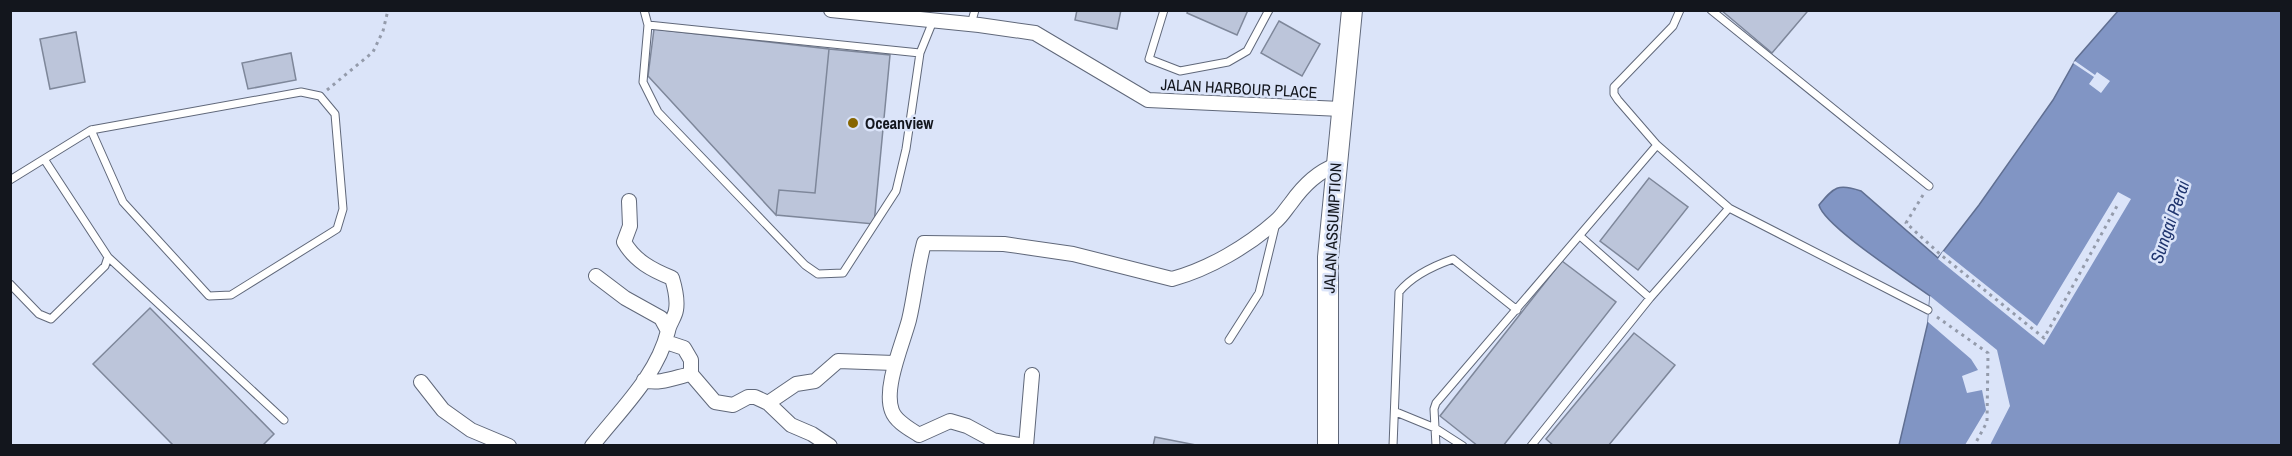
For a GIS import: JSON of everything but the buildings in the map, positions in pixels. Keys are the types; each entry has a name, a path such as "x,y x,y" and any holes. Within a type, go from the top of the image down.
{"street":[{"name":"JALAN HARBOUR PLACE","path":"831,10 933,21 973,17 1035,33 1148,100 1341,109"},
{"name":"JALAN ASSUMPTION","path":"1328,446 1328,257 1352,10"},
{"path":"1032,375 1025,446 993,440 967,426 950,421 919,435 903,425 892,412 890,400 894,363 909,321 924,243 1016,246 1073,254 1172,279 1187,275 1221,259 1254,238 1277,221 1297,194 1320,171 1336,165"},
{"path":"592,446 656,364 676,310 676,291 672,278 651,270 630,254 624,242 630,226 629,201"},
{"path":"596,276 625,298 661,318 667,337 684,348 691,360 691,374 715,402 733,405 748,397 756,397 768,403 791,425 812,434 830,446"},
{"path":"768,403 796,384 815,381 837,361 894,363"},
{"path":"644,380 651,383 660,382 691,374"},
{"path":"421,382 443,410 471,430 509,446"}],"lane":[{"path":"644,10 648,25 643,82 658,112 805,265 818,274 843,273 896,191 906,149 920,53 933,21"},
{"path":"1164,10 1149,59 1180,71 1228,62 1247,51 1269,10"},
{"path":"1680,10 1673,26 1614,87 1614,94 1618,100 1657,145 1729,208 1928,310"},
{"path":"1711,10 1929,186"},
{"path":"648,25 920,53"},
{"path":"10,180 91,130 301,92 320,96 335,114 343,209 337,229 231,295 209,296 123,202 91,130"},
{"path":"1436,446 1434,409 1436,403 1657,145"},
{"path":"44,159 108,257 284,420"},
{"path":"1531,446 1650,298 1729,208"},
{"path":"1229,339 1260,293 1277,221"},
{"path":"1580,236 1650,298"},
{"path":"10,284 39,314 51,319 105,266 108,257"},
{"path":"1394,446 1399,292 1405,284 1424,272 1453,259 1517,310"},
{"path":"1395,412 1435,428 1463,446"}],"path":[{"path":"320,96 373,52 383,31 388,10"},
{"path":"1929,186 1906,223 1941,255 2044,338 2117,206"},
{"path":"1928,310 1988,353 1987,422 1974,446"}],"water":[{"name":"Sungai Perai","path":"2118,11 2281,11 2281,445 1899,445 1928,322 1930,296 1835,226 1819,205 1837,188 1847,187 1861,191 1938,258 1979,205 2053,100 2076,59"}],"pier":[{"path":"2075,61 2095,75 2097,72 2110,81 2101,93 2089,84 2094,77 2073,63"},
{"path":"2118,192 2131,199 2044,345 1938,259 1943,251 2037,326"},
{"path":"1930,296 1997,350 2010,406 1990,445 1965,445 1986,410 1982,390 1967,393 1962,376 1978,370 1971,359 1928,322"}],"place":[{"name":"Oceanview","path":"853,123"}]}
